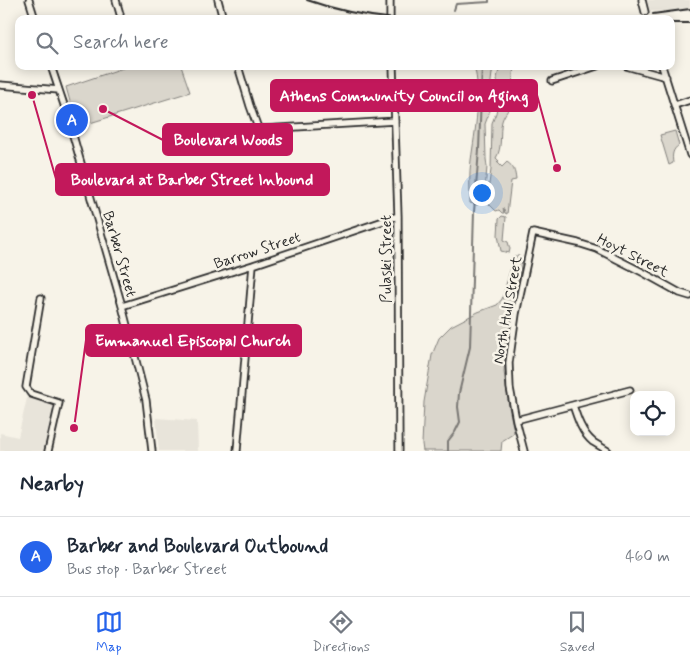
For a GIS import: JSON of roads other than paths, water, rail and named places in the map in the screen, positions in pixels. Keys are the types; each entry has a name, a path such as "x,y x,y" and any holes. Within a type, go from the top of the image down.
{"street":[{"path":"29,0 34,15"},
{"path":"116,0 120,14"},
{"path":"218,0 223,15"},
{"path":"390,0 390,15"},
{"path":"642,0 645,12"},
{"name":"Barber Street","path":"52,70 122,306 146,400 152,451"},
{"path":"239,70 258,128 395,121"},
{"name":"Pulaski Street","path":"393,70 398,216 399,451"},
{"path":"552,82 586,70"},
{"path":"641,70 666,77"},
{"path":"663,70 690,154"},
{"path":"0,85 59,90"},
{"path":"674,105 690,100"},
{"name":"Barrow Street","path":"122,306 253,265 398,216"},
{"name":"Hoyt Street","path":"533,233 578,242 597,249 680,293 690,296"},
{"name":"North Hull Street","path":"524,451 510,388 509,363 516,314 533,233"},
{"path":"238,451 253,265"},
{"path":"41,298 26,387 31,394 59,403 48,451"},
{"path":"516,420 630,390"},
{"path":"572,405 576,417 585,432 594,442 608,451"}],"waterway":[{"path":"454,10 456,4 489,2 489,0"},
{"path":"448,451 448,441 460,422 459,393 470,347 474,212 479,150 482,70"}],"railway":[{"path":"307,0 328,7 367,15"},
{"path":"653,14 690,9"},
{"path":"675,23 690,23"}],"place":[{"name":"Boulevard at Barber Street Inbound","path":"32,95"},
{"name":"Boulevard Woods","path":"103,109"},
{"name":"Barber and Boulevard Outbound","path":"72,120"},
{"name":"Athens Community Council on Aging","path":"557,168"},
{"name":"Emmanuel Episcopal Church","path":"74,428"}]}
